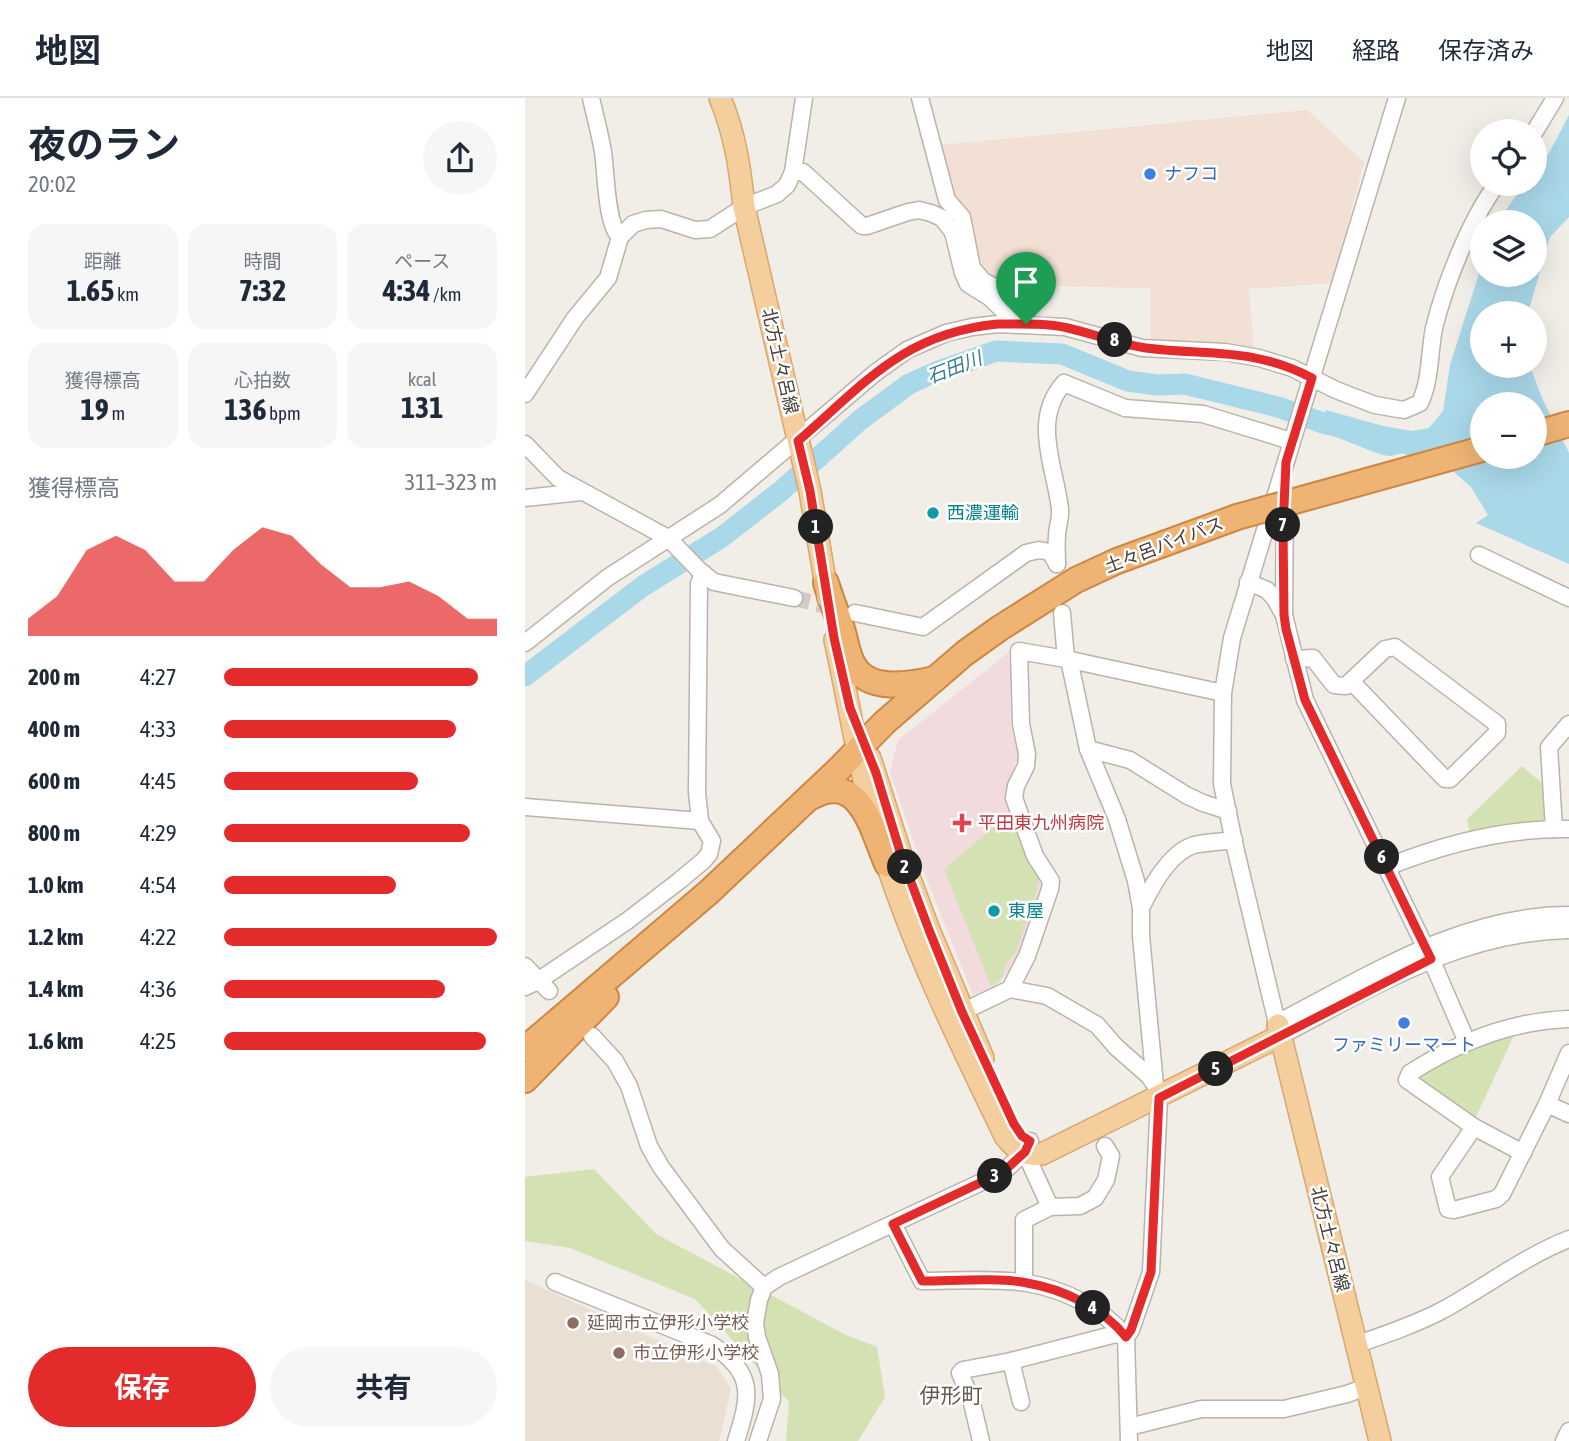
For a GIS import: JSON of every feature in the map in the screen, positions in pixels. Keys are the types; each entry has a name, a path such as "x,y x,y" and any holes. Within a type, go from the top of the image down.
{"highway":[{"path":"1547,431 1569,425"},
{"name":"土々呂バイパス","path":"709,892 810,798 859,744 934,680 1000,628 1076,580 1141,551 1237,517 1470,452"},
{"path":"826,583 849,655 858,672 874,682 886,684 934,680"},
{"name":"土々呂バイパス","path":"527,1040 829,761 859,744"},
{"path":"810,798 829,789 852,795 863,809 887,864"},
{"path":"527,1040 564,1015 709,892"},
{"path":"525,1080 709,892"}],"main road":[{"name":"北方土々呂線","path":"720,98 733,128 744,207 810,491 834,638 887,864 956,1016 1005,1136 1014,1147 1027,1147"},
{"name":"北方土々呂線","path":"859,744 956,1016"},
{"name":"北方土々呂線","path":"1279,1029 1380,1441"},
{"path":"1027,1147 1042,1154 1279,1029"}],"street":[{"path":"591,98 603,154 610,219 615,233 620,237"},
{"path":"525,394 575,318 608,278 620,237 633,224 661,219 695,230 710,229 744,207 778,194 787,185 793,172 804,98"},
{"path":"920,98 947,200 962,217 972,268 983,281 1026,303 1018,324"},
{"path":"1397,98 1232,638 1223,693 1222,784 1279,1029 1428,953 1452,936 1505,921 1569,915"},
{"path":"1542,119 1555,98"},
{"path":"793,172 803,172 862,226 919,210 942,218 953,232 968,284 1000,306 1018,324"},
{"path":"525,643 607,578 671,541 720,505 799,444 875,373 907,350 946,333 972,327 1018,324 1065,327 1142,348 1225,352 1259,358 1292,368 1336,390 1375,405 1404,410 1420,403 1427,387 1441,301 1482,204 1488,196"},
{"path":"855,613 923,627 1026,553 1039,550 1050,552 1058,564 1056,534 1061,518 1060,507 1052,475 1045,422 1054,394 1064,383 1125,408 1203,414 1293,436"},
{"path":"525,444 558,478 671,541 714,582 794,598"},
{"path":"1286,462 1283,528 1284,615 1310,712 1428,953 1467,1042"},
{"path":"525,498 581,492"},
{"path":"1479,555 1569,598"},
{"path":"525,966 537,986 627,921 709,854 712,841 700,821 697,792 698,598 701,572"},
{"path":"1248,582 1267,590 1284,615"},
{"path":"1062,613 1066,659 1070,664 1088,749 1117,819 1141,908 1141,936 1157,1091 1151,1272 1131,1330 1126,1337"},
{"path":"1294,659 1313,658 1334,685 1346,685 1385,649 1395,647 1497,724 1497,733 1450,779 1445,779 1351,681"},
{"path":"956,1016 1010,989 1027,956 1051,881 1035,856 1014,798 1016,786 1026,766 1027,754 1021,724 1019,651 1223,693"},
{"path":"1387,867 1430,851 1493,836 1562,829 1549,747 1569,725"},
{"path":"1088,749 1130,760 1186,795 1228,811"},
{"path":"525,807 700,821"},
{"path":"1141,908 1159,876 1182,852 1192,846 1234,840"},
{"path":"1428,953 1518,933 1569,930"},
{"path":"1010,989 1047,996 1097,1024 1124,1055 1149,1076 1157,1091"},
{"path":"1523,1153 1474,1127 1407,1080 1410,1073 1467,1042 1512,1026 1569,1019"},
{"path":"592,1037 615,1061 629,1086 649,1146 661,1167 722,1250 764,1287"},
{"path":"1474,1127 1440,1177 1448,1209 1454,1210 1496,1199 1503,1194 1569,1053"},
{"path":"1547,1104 1569,1114"},
{"path":"1024,1282 1024,1220 1050,1207 1080,1206 1095,1199 1106,1180 1111,1156 1105,1146"},
{"path":"758,1441 772,1399 770,1374 755,1323 764,1287 779,1277 1003,1172 1027,1147 1050,1207"},
{"path":"893,1224 922,1281 1024,1282 1065,1294 1096,1309 1119,1328 1126,1337 1129,1434 1201,1409 1284,1409 1366,1387"},
{"path":"1355,1345 1441,1311 1531,1256 1569,1239"},
{"path":"555,1282 712,1345 730,1357 744,1376 748,1395 736,1441"},
{"path":"981,1441 971,1399 960,1373 963,1370 1011,1361 1116,1334 1126,1337"},
{"path":"1011,1361 1021,1402"},
{"path":"1564,1441 1569,1431"}],"shaded area":[{"path":"1307,110 1364,162 1332,283 1249,289 1254,351 1150,342 1150,288 998,285 983,269 967,214 953,201 940,145"},
{"name":"平田東九州病院","path":"1008,653 1011,676 1010,721 1018,756 1005,794 1007,808 1014,817 1042,878 1038,901 1021,948 1008,972 995,987 973,995 924,872 890,772 898,740"},
{"name":"延岡市立伊形小学校","path":"525,1280 717,1367 731,1389 719,1441 525,1441"}],"green space":[{"path":"1522,766 1543,784 1546,819 1542,823 1470,834 1467,819"},
{"name":"平田東九州病院","path":"1009,815 1016,824 1039,878 1016,952 1006,964 1002,978 991,986 944,869"},
{"path":"1516,1031 1475,1119 1420,1081 1421,1070"},
{"path":"594,1169 656,1234 846,1335 877,1347 885,1397 858,1441 786,1441 789,1402 695,1299 570,1248 525,1241 525,1177"}],"water":[{"path":"1569,115 1569,217 1550,237 1547,247 1547,210 1506,210 1516,196 1547,196 1547,156"},
{"path":"1475,287 1536,287 1531,301 1470,301"},
{"path":"1470,302 1470,378 1534,378 1540,392 1470,392 1470,469 1547,469 1547,408 1569,453 1569,564 1476,523 1488,515 1471,487 1455,473 1436,443 1390,456 1318,429 1326,410 1383,426 1412,431 1429,428 1443,411 1450,365"}],"waterway":[{"name":"石田川","path":"525,676 643,586 722,537 781,491 860,420 909,384 996,351 1062,354 1128,381 1157,385 1185,384 1278,407 1347,429"},
{"name":"石田川","path":"1392,440 1456,457"}],"tunnel":[{"path":"794,598 839,609"}],"place":[{"name":"ナフコ","path":"1150,174"},
{"name":"西濃運輸","path":"933,513"},
{"name":"平田東九州病院","path":"962,823"},
{"name":"東屋","path":"994,911"},
{"name":"ファミリーマート","path":"1404,1023"},
{"name":"延岡市立伊形小学校","path":"573,1323"},
{"name":"市立伊形小学校","path":"619,1353"}],"district":[{"name":"伊形町","path":"951,1396"}],"route":[{"path":"1026,324 1065,327 1142,348 1225,352 1259,358 1292,368 1312,378 1286,462 1283,528 1286,629 1305,700 1431,959 1159,1098 1151,1272 1131,1330 1126,1337 1096,1309 1041,1286 1024,1282 922,1281 893,1224 1003,1172 1025,1152 1030,1141 1022,1136 1014,1124 962,1012 902,858 876,773 850,708 834,638 810,491 798,441 875,373 907,350 946,333 972,327 1026,324"}]}
